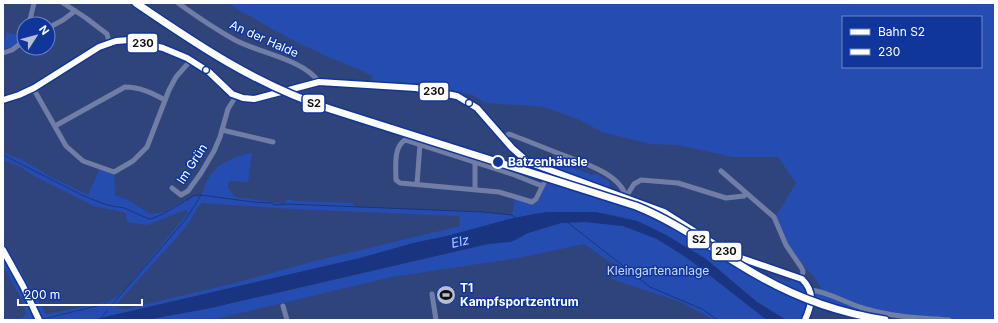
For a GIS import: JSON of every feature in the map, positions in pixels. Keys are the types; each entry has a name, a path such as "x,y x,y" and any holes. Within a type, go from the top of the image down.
{"main road":[{"path":"3,250 23,286 39,320"}],"street":[{"path":"31,16 34,3"},
{"path":"64,3 107,34 109,42"},
{"name":"An der Halde","path":"178,3 236,40 298,66 316,77 319,82"},
{"path":"56,24 75,10"},
{"path":"3,100 18,96 33,88 63,71 84,55 109,42 130,40 165,48 191,60 208,72 236,96 244,98 254,99 319,82 416,88 457,96 477,108 512,148 525,160 550,171 626,197 664,212 732,255 802,279 809,286 810,290 810,304 805,319"},
{"path":"3,53 16,47"},
{"path":"33,88 66,146 83,161 114,172 133,161 147,147 175,78 191,60"},
{"path":"55,126 125,87 134,87 144,90 165,100"},
{"name":"Im Grün","path":"172,188 181,195 188,191 201,173 214,150 228,109 236,96"},
{"path":"222,130 273,142"},
{"path":"503,138 509,134 604,172 620,184 626,197"},
{"path":"542,186 512,174 405,140 400,142 398,148 396,180 400,183 499,192 532,202 536,199 550,171"},
{"path":"417,184 420,144"},
{"path":"475,162 475,189"},
{"path":"720,171 774,217 786,244 803,271 802,279"},
{"path":"626,197 634,184 640,180 678,182 726,198 744,196 746,193"},
{"path":"810,290 817,291 864,309 884,314 949,320"},
{"path":"432,294 436,320"},
{"path":"283,306 286,320"}],"green space":[{"path":"228,3 995,3 995,320 949,320 884,314 820,291 821,288 813,275 806,269 786,241 776,216 796,183 778,157 733,157 678,145 650,144 602,132 580,120 544,107 485,103 473,95 417,83 373,83 372,76 295,41"},
{"path":"6,32 16,34 16,45 3,49"},
{"path":"3,152 22,160 51,177 88,195 100,168 114,172 115,195 128,200 150,214 164,212 186,199 187,202 193,196 201,195 212,172 233,158 252,153 248,182 229,181 228,188 235,197 285,204 286,199 295,201 353,203 354,207 483,212 512,215 515,198 533,204 538,201 548,180 624,204 649,214 677,228 765,282 810,304 807,316 808,320 786,320 757,302 706,259 666,235 637,221 595,212 536,213 432,240 417,242 360,258 92,320 3,320 3,317 18,319 26,314 21,298 3,266 3,241 46,314 107,302 115,298 126,288 188,213 187,210 147,225 127,222 126,214 123,212 94,206 34,176 19,166 3,160","holes":["202,203 292,209 459,216 460,226 126,309 114,307 186,227 197,208"]},
{"path":"559,162 592,175 597,174 609,181 610,186 608,188 558,169"},
{"name":"Kleingartenanlage","path":"585,222 623,226 657,239 690,260 767,320 714,320 681,302 611,279 616,265 584,244 518,258 391,277 211,320 146,320 278,293 488,244 516,240 528,233 561,223"},
{"path":"737,260 749,265 753,271 790,282 791,278 794,279 805,288 808,294 818,293 864,311 863,314 810,299 791,291 760,276"}],"water":[{"name":"Elz","path":"547,212 595,212 637,221 666,235 706,259 757,302 786,320 767,320 690,260 657,239 623,226 585,222 561,223 528,233 511,242 488,244 211,308 146,320 92,320 360,258 513,218"}],"waterway":[{"path":"3,155 84,196 107,205 124,208 151,219 163,214 193,196 201,195 271,203 275,205 288,204 483,212 512,215 517,219"},
{"path":"43,319 105,304 111,306 186,219 201,195"},
{"path":"567,222 650,287 702,309 718,320"},
{"path":"99,320 107,311"}],"rail line":[{"name":"S2","path":"136,3 229,63 303,99 330,109 636,206 682,229 757,275 787,291 835,309 885,320"}],"transit line":[{"name":"230","path":"3,100 34,88 99,47 116,41 130,40 163,48 187,58 209,72 232,94 243,98 254,99 319,82 416,88 457,96 477,108 512,148 528,162 664,212 732,255 802,279 811,293 811,303 805,320"},
{"name":"230","path":"3,250 23,286 39,320"}],"place":[{"name":"Batzenhäusle","path":"498,162"},
{"name":"T1 Kampfsportzentrum","path":"446,295"}]}
